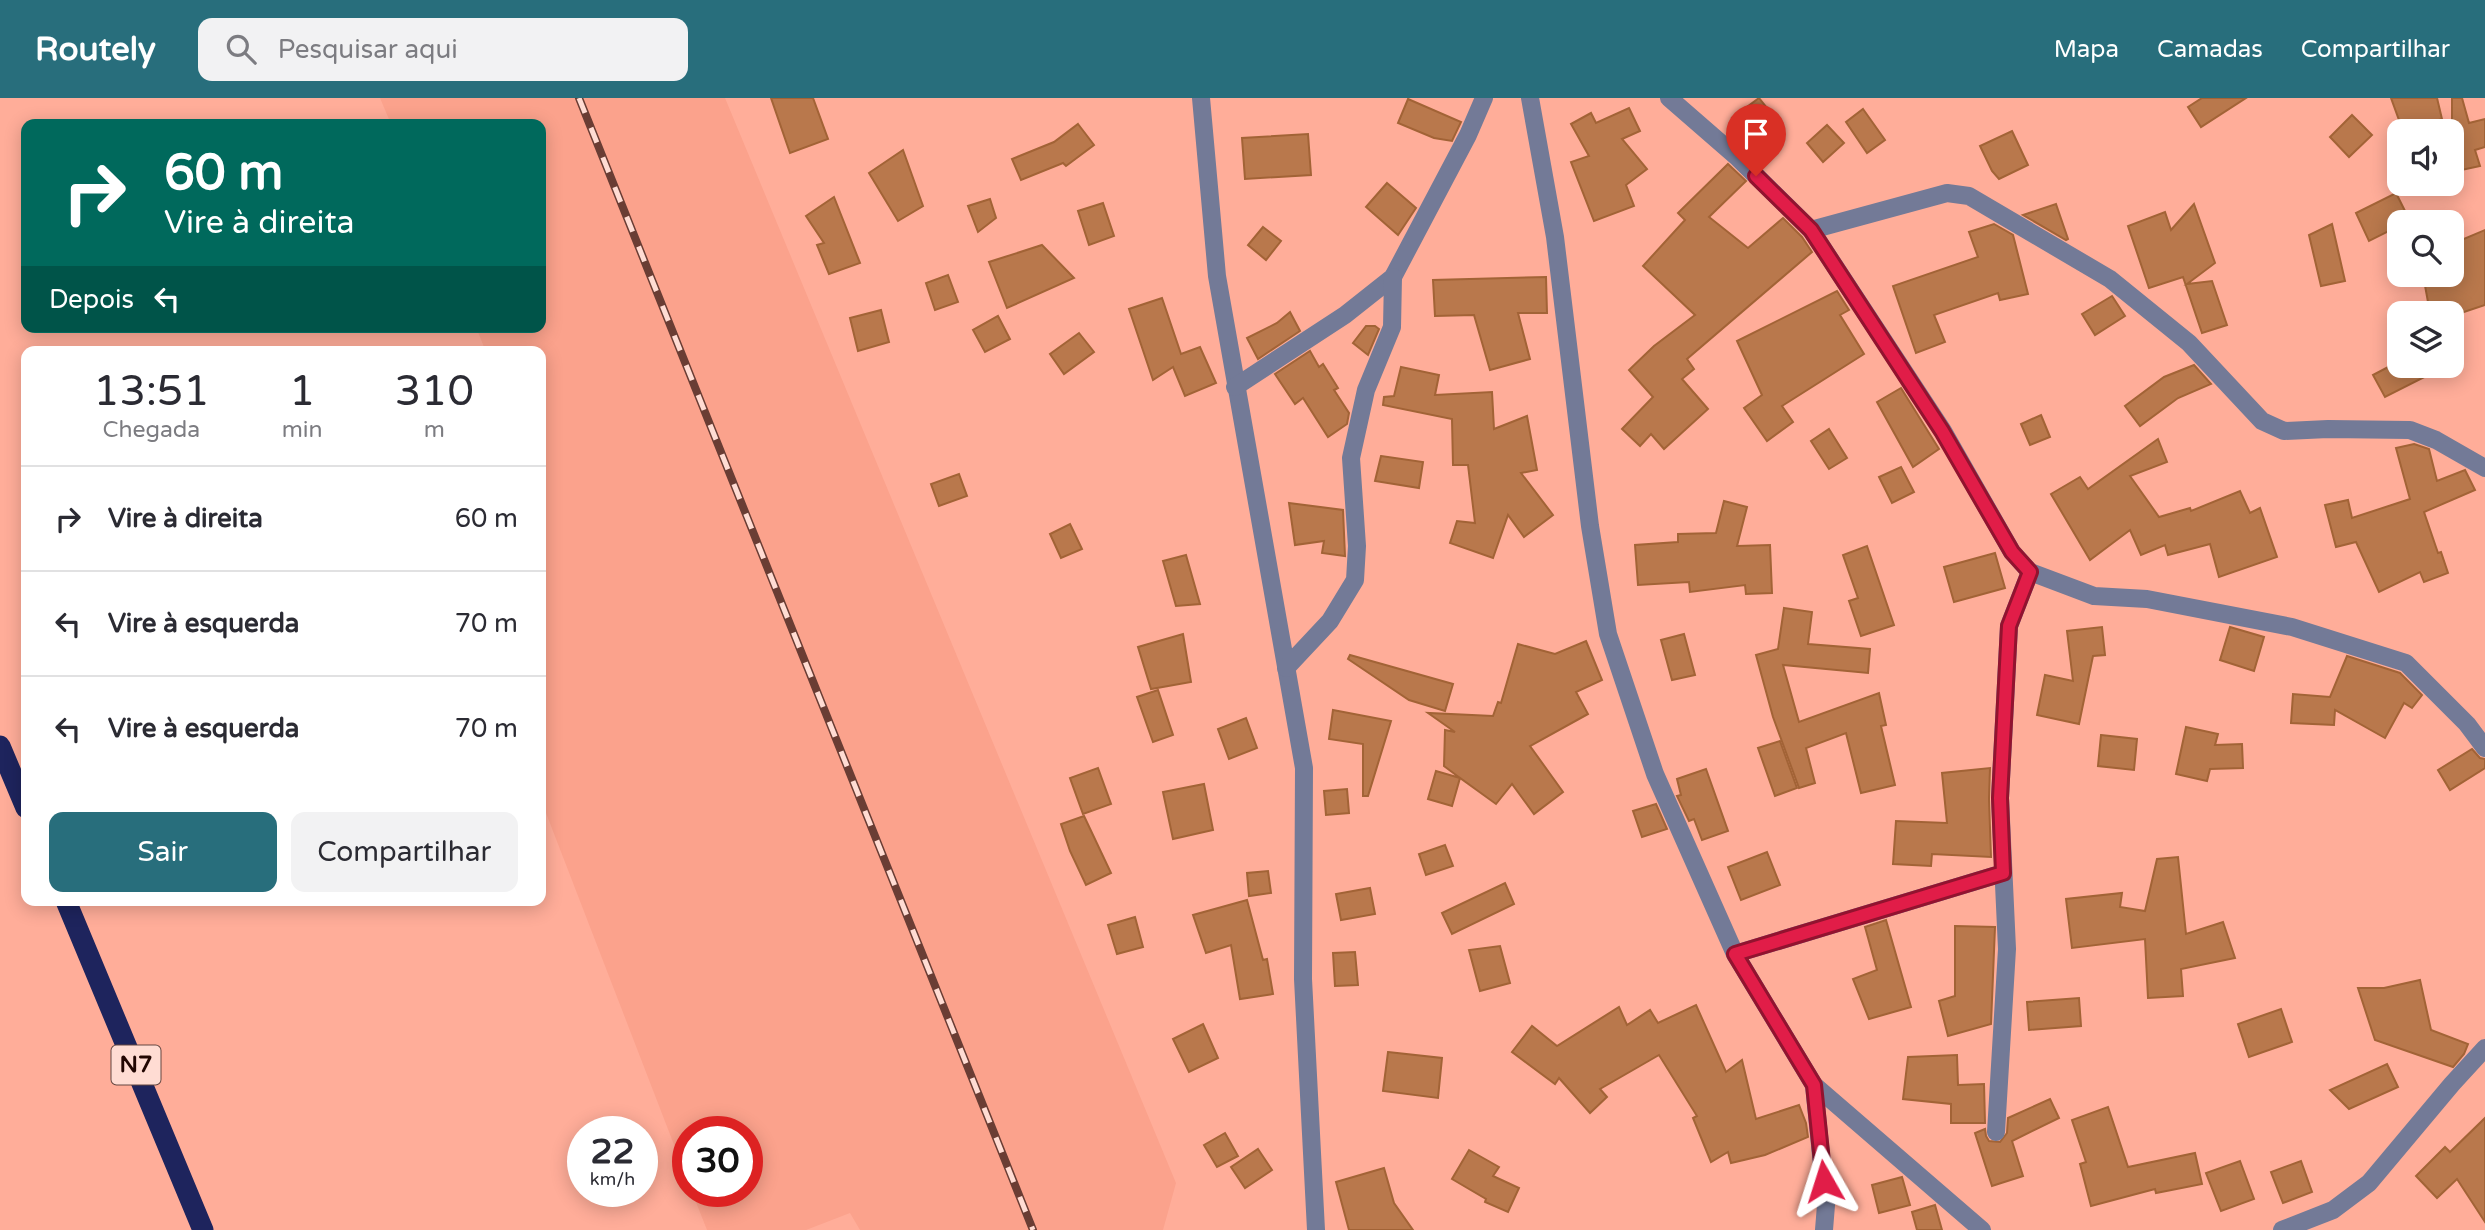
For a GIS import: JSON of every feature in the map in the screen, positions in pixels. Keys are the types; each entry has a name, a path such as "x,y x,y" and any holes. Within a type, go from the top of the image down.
{"highway":[{"path":"1,753 21,797"},
{"name":"N7","path":"68,906 203,1230"}],"street":[{"path":"1201,98 1217,276 1304,768 1303,979 1316,1230"},
{"path":"1236,387 1345,315 1393,276 1468,135 1484,98"},
{"path":"1530,98 1555,237 1590,526 1608,634 1655,774 1735,954 1814,1085 1982,1230"},
{"path":"1669,98 1738,158 1811,230 1942,431 2012,552 2030,572 2094,596 2147,598 2292,627 2406,663 2468,724 2485,748"},
{"path":"1811,230 1947,193 1969,196 2110,279 2189,344 2262,421 2284,431 2410,430 2435,440 2485,468"},
{"path":"1286,668 1329,621 1355,580 1357,546 1352,458 1366,390 1392,327 1393,276"},
{"path":"1996,1132 2007,949 2000,798 2009,626 2030,572"},
{"path":"1735,954 2003,873"},
{"path":"2282,1230 2333,1210 2369,1183 2485,1048"},
{"path":"1814,1085 1826,1205 1824,1230"}],"shaded area":[{"path":"380,98 725,98 1176,1183 1163,1230 860,1230 850,1213 806,1230 707,1230 698,1207 763,1207 763,1116 672,1116 672,1140 546,813 546,346 484,346 478,333 546,333 546,119 389,119"}],"building":[{"path":"771,98 813,98 828,139 790,153"},
{"path":"1759,98 1775,118 1746,139 1732,118"},
{"path":"2202,98 2246,98 2201,127 2188,107"},
{"path":"2391,98 2437,98 2442,119 2399,119"},
{"path":"2452,98 2462,98 2469,123 2485,119 2485,147 2475,150 2480,166 2464,169 2464,119 2452,119"},
{"path":"1408,99 1461,122 1452,141 1434,138 1398,123"},
{"path":"1629,108 1640,131 1622,139 1647,169 1626,185 1634,206 1594,221 1571,162 1589,156 1571,124 1591,113 1596,123"},
{"path":"1863,109 1885,140 1867,153 1846,122"},
{"path":"2352,115 2372,135 2349,157 2330,137"},
{"path":"1078,124 1094,145 1066,166 1063,163 1021,180 1012,159 1054,142"},
{"path":"1827,125 1844,143 1823,162 1807,143"},
{"path":"2012,131 2028,165 1999,179 1980,146"},
{"path":"1308,134 1311,175 1245,179 1242,138"},
{"path":"903,150 923,206 898,221 869,173"},
{"path":"1728,164 1746,181 1709,217 1748,248 1783,218 1802,237 1812,252 1687,359 1694,369 1682,379 1708,409 1664,449 1651,434 1640,446 1622,429 1653,397 1629,370 1654,346 1695,315 1643,266 1685,220 1678,213"},
{"path":"1387,183 1416,208 1398,235 1366,207"},
{"path":"2390,196 2398,196 2404,210 2387,210 2387,232 2369,241 2356,213"},
{"path":"834,197 860,263 829,274 817,245 824,243 806,216"},
{"path":"990,199 996,218 978,232 968,206"},
{"path":"1103,203 1114,236 1089,245 1078,211"},
{"path":"2056,204 2068,239 2066,240 2023,215"},
{"path":"2194,204 2215,263 2187,284 2212,281 2227,325 2202,333 2183,277 2149,288 2128,226 2165,212 2171,230"},
{"path":"1994,224 2013,235 2028,294 2000,300 1998,293 1934,315 1945,342 1916,353 1893,286 1978,257 1969,232"},
{"path":"2332,224 2345,281 2321,286 2309,235"},
{"path":"1263,227 1281,241 1266,260 1248,245"},
{"path":"2485,230 2485,305 2464,312 2464,301 2428,301 2425,287 2464,287 2464,239"},
{"path":"1042,245 1074,278 1007,308 989,262"},
{"path":"948,275 958,302 935,310 926,283"},
{"path":"1546,277 1547,313 1518,313 1530,359 1490,370 1474,315 1435,316 1433,280"},
{"path":"1837,291 1849,310 1840,315 1864,354 1782,406 1793,422 1767,441 1744,408 1762,395 1737,341"},
{"path":"2112,296 2125,316 2095,335 2082,314"},
{"path":"1162,298 1181,354 1200,347 1216,383 1185,396 1173,367 1153,380 1129,309"},
{"path":"881,310 889,342 858,351 850,318"},
{"path":"1290,312 1300,331 1258,359 1247,338 1277,323"},
{"path":"998,316 1010,339 985,352 973,330"},
{"path":"1366,326 1379,329 1368,355 1353,343"},
{"path":"1079,333 1094,352 1064,374 1050,354"},
{"path":"1310,351 1319,367 1323,364 1338,388 1334,390 1349,413 1347,424 1328,437 1303,398 1295,404 1275,374"},
{"path":"2194,365 2211,384 2178,398 2140,426 2125,406 2164,377"},
{"path":"1401,367 1439,375 1435,395 1492,392 1494,429 1527,416 1537,470 1521,473 1553,515 1524,537 1508,515 1493,558 1450,543 1457,521 1475,523 1468,465 1453,465 1452,419 1383,405 1384,397 1394,396"},
{"path":"2387,368 2387,378 2422,378 2385,397 2373,375"},
{"path":"1901,388 1939,449 1913,467 1877,402"},
{"path":"2041,415 2050,437 2030,445 2021,424"},
{"path":"1829,429 1847,458 1829,469 1811,441"},
{"path":"2158,439 2167,462 2130,476 2159,517 2190,508 2191,511 2240,491 2250,513 2260,508 2277,557 2219,577 2210,544 2168,555 2165,545 2141,555 2130,530 2090,560 2051,494 2080,477 2088,489"},
{"path":"2414,444 2429,449 2437,481 2465,470 2475,490 2424,512 2448,573 2424,582 2420,572 2379,592 2356,542 2336,547 2325,505 2348,500 2352,518 2410,499 2396,448"},
{"path":"1381,456 1423,462 1419,488 1375,481"},
{"path":"1901,467 1914,492 1892,503 1879,477"},
{"path":"959,474 967,496 939,506 931,484"},
{"path":"1724,501 1747,507 1737,546 1770,545 1772,593 1746,594 1745,585 1690,592 1689,582 1638,585 1635,545 1678,542 1678,534 1716,533"},
{"path":"1289,503 1343,510 1345,556 1322,553 1324,541 1295,545"},
{"path":"1070,524 1082,549 1061,558 1050,534"},
{"path":"1867,546 1894,625 1861,636 1849,601 1858,598 1843,555"},
{"path":"1995,553 2005,588 1954,602 1944,567"},
{"path":"1186,555 1200,604 1176,606 1163,561"},
{"path":"1784,608 1812,612 1808,644 1870,649 1868,673 1783,665 1799,722 1879,693 1886,725 1881,726 1895,785 1861,793 1846,733 1806,748 1815,783 1799,788 1773,717 1756,655 1778,649"},
{"path":"2102,627 2105,655 2093,656 2079,724 2037,715 2045,675 2073,681 2067,631"},
{"path":"2230,627 2264,637 2254,671 2220,660"},
{"path":"1183,634 1191,682 1151,689 1138,647"},
{"path":"1684,634 1695,675 1672,680 1661,640"},
{"path":"1586,641 1602,680 1576,692 1588,714 1530,746 1563,792 1534,814 1512,784 1496,804 1444,766 1445,730 1455,732 1428,713 1493,716 1498,702 1501,703 1518,644 1555,654"},
{"path":"1350,655 1453,684 1445,711 1409,700 1348,659"},
{"path":"2347,656 2400,673 2422,695 2412,708 2404,703 2385,738 2335,710 2334,725 2291,723 2293,694 2330,697"},
{"path":"1158,690 1173,735 1153,742 1137,697"},
{"path":"1333,710 1391,721 1368,796 1363,796 1363,744 1329,739"},
{"path":"1246,718 1257,748 1229,759 1218,729"},
{"path":"2186,727 2218,734 2215,745 2242,744 2243,768 2210,769 2207,781 2176,774"},
{"path":"2101,735 2137,739 2134,770 2098,766"},
{"path":"1780,741 1797,788 1775,796 1758,748"},
{"path":"2472,749 2480,758 2485,759 2485,768 2450,790 2438,770"},
{"path":"1098,768 1111,804 1083,814 1070,778"},
{"path":"1990,768 1991,857 1932,854 1931,866 1893,864 1896,821 1947,823 1942,773"},
{"path":"1706,769 1728,831 1702,840 1694,819 1689,821 1677,796 1681,795 1677,779"},
{"path":"1436,771 1460,778 1452,806 1428,799"},
{"path":"1204,784 1213,830 1173,839 1163,792"},
{"path":"1347,789 1349,813 1326,815 1324,791"},
{"path":"1656,804 1667,829 1642,837 1633,811"},
{"path":"1084,816 1111,873 1086,885 1061,824"},
{"path":"1445,845 1453,866 1426,875 1419,854"},
{"path":"1767,852 1780,885 1741,900 1728,867"},
{"path":"2178,857 2186,934 2223,922 2235,958 2181,969 2183,996 2148,998 2145,939 2072,948 2066,899 2122,893 2120,907 2145,911 2157,859"},
{"path":"1268,871 1271,893 1249,896 1247,873"},
{"path":"1505,883 1514,904 1452,934 1442,913"},
{"path":"1370,888 1375,914 1341,920 1336,894"},
{"path":"1247,900 1263,960 1267,959 1273,994 1240,999 1231,945 1206,953 1193,915"},
{"path":"1135,917 1143,947 1117,954 1108,925"},
{"path":"1886,920 1911,1007 1869,1019 1853,979 1877,970 1865,927"},
{"path":"1955,926 1995,927 1991,1024 1948,1036 1939,1001 1955,996"},
{"path":"1500,946 1510,983 1480,991 1469,950"},
{"path":"1355,952 1358,985 1335,986 1333,953"},
{"path":"2420,980 2431,1030 2468,1044 2464,1054 2453,1067 2375,1040 2358,988 2384,988"},
{"path":"2079,998 2081,1026 2029,1030 2027,1002"},
{"path":"1696,1005 1726,1072 1742,1060 1756,1119 1799,1105 1808,1137 1765,1155 1731,1163 1728,1152 1711,1162 1693,1118 1697,1116 1659,1055 1600,1089 1607,1097 1590,1113 1559,1078 1555,1084 1512,1052 1532,1026 1557,1046 1619,1007 1627,1025 1650,1010 1658,1023"},
{"path":"2281,1009 2292,1042 2249,1057 2238,1024"},
{"path":"1203,1024 1218,1058 1189,1072 1173,1039"},
{"path":"1388,1052 1442,1058 1438,1098 1383,1091"},
{"path":"1957,1055 1958,1085 1984,1084 1985,1123 1951,1123 1951,1104 1903,1099 1908,1057"},
{"path":"2387,1064 2398,1087 2349,1109 2330,1090"},
{"path":"2050,1099 2059,1118 2012,1141 2023,1176 1992,1186 1975,1133 1985,1129 1989,1141 2000,1142 2007,1133 2008,1118"},
{"path":"2108,1107 2128,1167 2195,1153 2202,1184 2156,1193 2155,1189 2091,1206 2080,1164 2086,1162 2072,1120"},
{"path":"2485,1118 2485,1222 2457,1179 2437,1198 2416,1176 2445,1147 2450,1152"},
{"path":"1225,1133 1238,1156 1217,1167 1204,1145"},
{"path":"1258,1149 1272,1170 1245,1188 1231,1167"},
{"path":"1469,1150 1499,1167 1493,1176 1519,1188 1508,1212 1485,1202 1486,1199 1452,1179"},
{"path":"2240,1161 2254,1199 2221,1211 2206,1173"},
{"path":"2301,1161 2312,1192 2283,1203 2271,1172"},
{"path":"1384,1168 1394,1203 1413,1230 1349,1230 1336,1182"},
{"path":"1902,1177 1910,1205 1879,1213 1872,1185"},
{"path":"1935,1205 1942,1230 1917,1230 1912,1212"}],"railway":[{"path":"579,98 1033,1230"}],"route":[{"path":"1756,176 1811,230 1942,431 2012,552 2030,572 2009,626 2000,798 2003,873 1735,954 1814,1085 1824,1181"}]}
